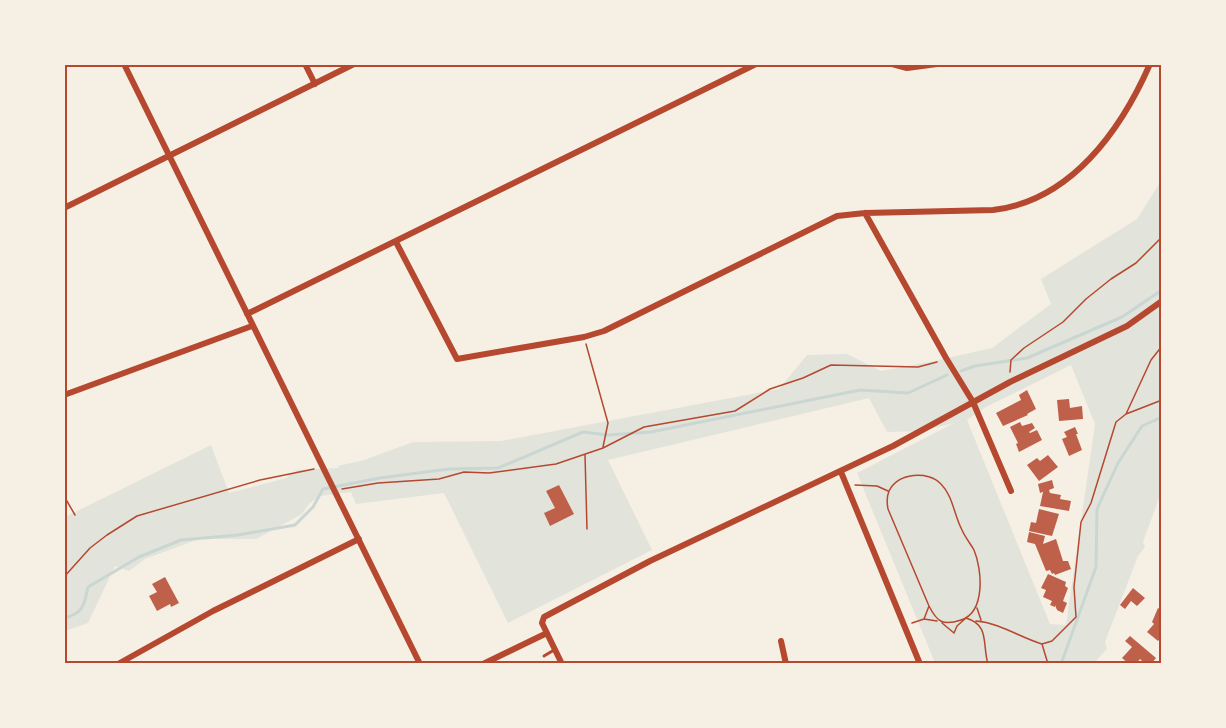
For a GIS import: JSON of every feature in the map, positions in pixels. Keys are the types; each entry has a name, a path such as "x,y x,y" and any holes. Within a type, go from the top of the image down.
{"street":[{"path":"124,64 420,663"},
{"path":"305,64 315,84"},
{"path":"64,208 354,64"},
{"path":"246,314 756,64"},
{"path":"892,64 907,68 937,64"},
{"path":"396,242 457,359 584,337 604,331 837,216 865,213 993,210 1010,208 1032,199 1082,167 1106,142 1127,111 1150,64"},
{"path":"865,213 973,402 1011,491"},
{"path":"562,663 542,623 544,617 650,561 841,472 1010,382 1127,326 1161,302"},
{"path":"64,395 252,326"},
{"path":"841,472 921,663"},
{"path":"118,663 213,611 358,539"},
{"path":"483,663 547,633"},
{"path":"781,641 786,663"}],"lane":[{"path":"544,656 555,649"}],"path":[{"path":"1010,382 1011,360 1024,348 1064,322 1086,299 1111,279 1136,263 1161,237"},
{"path":"584,337 608,423 603,448"},
{"path":"1126,414 1151,360 1161,346"},
{"path":"339,486 342,489 378,483 438,479 464,472 489,474 555,464 603,448 644,427 735,411 770,389 803,378 831,364 918,367 946,358"},
{"path":"905,625 924,619 952,623 966,618 1006,628 1026,639 1042,644 1052,641 1076,617 1074,587 1081,522 1091,503 1116,422 1126,414 1161,400"},
{"path":"585,455 586,529"},
{"path":"64,577 90,548 107,534 137,516 260,480 313,469 328,478"},
{"path":"916,475 928,476 944,486 961,530 974,551 981,580 976,606 957,626 954,633 935,618 929,606 888,509 889,492 896,483 905,477 916,475"},
{"path":"847,484 877,486 889,492"},
{"path":"64,496 75,515"},
{"path":"924,619 929,606"},
{"path":"976,606 981,621"},
{"path":"976,621 982,628 988,663"},
{"path":"1042,644 1048,663"}],"shaded area":[{"path":"1161,181 1161,493 1143,542 1145,547 1138,556 1105,642 1107,649 1094,663 935,663 857,473 954,423 922,431 887,432 869,398 608,460 652,550 508,623 444,493 356,504 351,492 320,496 309,504 302,514 256,539 199,539 145,559 129,571 115,566 88,623 65,631 65,517 211,445 229,493 286,478 297,470 339,468 338,466 364,460 413,442 501,441 779,389 807,355 847,354 881,371 992,348 1051,304 1041,279 1137,219","holes":["1071,365 1095,424 1066,625 1050,624 967,420 986,407"]}],"building":[{"path":"1027,390 1036,409 1003,426 996,413 1021,400 1019,395"},
{"path":"1069,399 1070,408 1082,406 1083,419 1059,421 1057,400"},
{"path":"1020,422 1022,426 1032,423 1035,428 1029,432 1037,430 1042,440 1019,452 1016,444 1018,443 1010,427"},
{"path":"1075,427 1082,450 1069,456 1062,439 1067,437 1064,432"},
{"path":"1048,455 1058,467 1039,481 1027,465 1037,458 1040,461"},
{"path":"1052,480 1054,488 1049,490 1050,493 1061,495 1060,499 1071,501 1069,511 1040,506 1045,491 1040,493 1038,484"},
{"path":"559,485 574,514 550,526 544,513 555,508 546,491"},
{"path":"1039,509 1059,514 1052,536 1029,531 1031,522 1036,523"},
{"path":"1029,532 1045,536 1043,544 1056,539 1063,561 1068,561 1071,569 1055,575 1050,570 1046,571 1035,544 1027,542"},
{"path":"1048,574 1066,582 1065,586 1068,588 1063,601 1067,603 1063,613 1057,610 1055,605 1055,607 1050,605 1052,601 1043,597 1046,590 1041,588"},
{"path":"165,577 179,603 171,607 170,604 157,611 149,596 157,592 152,584"},
{"path":"1133,588 1145,598 1137,606 1131,601 1125,609 1120,605"},
{"path":"1158,608 1162,610 1162,636 1158,641 1147,632 1154,624 1152,622"},
{"path":"1130,636 1156,658 1151,664 1145,664 1140,659 1136,664 1129,664 1122,658 1132,647 1125,641"}],"waterway":[{"path":"961,371 975,366 1027,358 1122,317 1162,290"},
{"path":"64,618 79,611 88,587 139,557 181,540 238,535 295,525 313,507 323,489 380,478 449,469 498,468 583,432 608,435 651,432 860,390 908,393 947,375"},
{"path":"1061,664 1096,567 1097,509 1118,463 1142,426 1162,417"}]}
